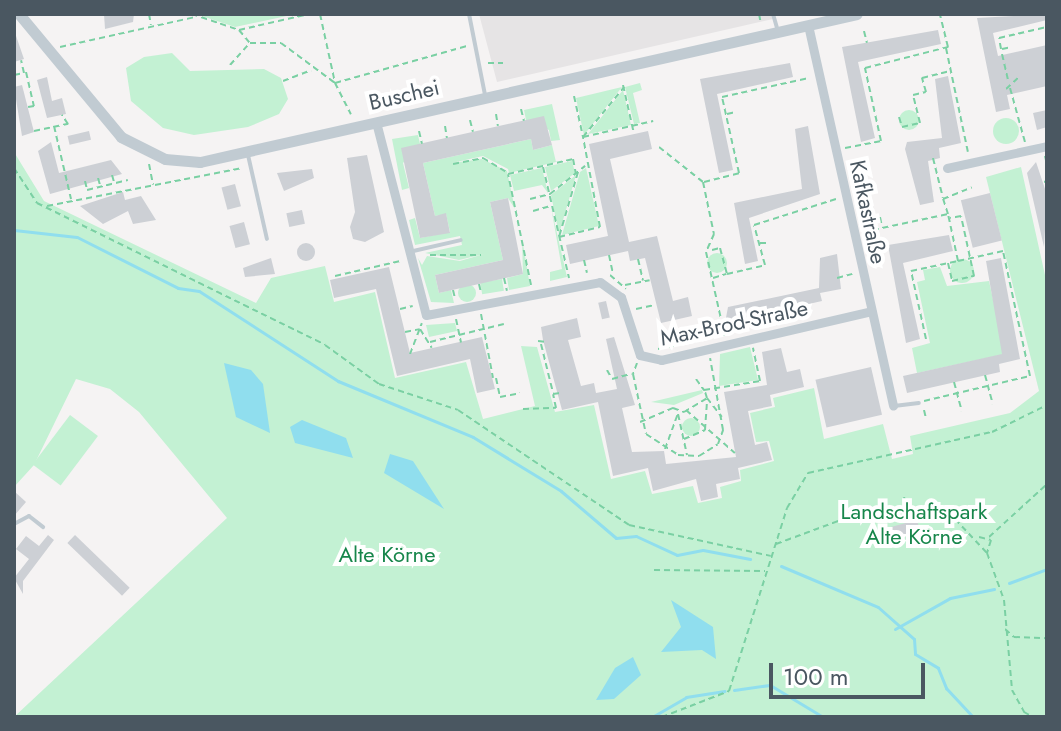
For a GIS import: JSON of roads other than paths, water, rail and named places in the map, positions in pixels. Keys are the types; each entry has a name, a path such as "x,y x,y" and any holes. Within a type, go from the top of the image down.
{"street":[{"name":"Buschei","path":"19,14 130,145 200,162 857,14"},
{"name":"Kafkastraße","path":"808,25 893,406"},
{"path":"376,122 406,253"},
{"path":"947,168 1047,146"},
{"name":"Max-Brod-Straße","path":"406,253 418,304 426,315 455,314 532,292 600,282 616,289 640,355 661,360 708,349 726,339 871,311"}],"lane":[{"path":"469,14 486,97"},
{"path":"773,14 778,31"},
{"path":"248,153 267,239"},
{"path":"406,253 461,240"},
{"path":"893,406 922,402"},
{"path":"14,524 29,516 43,527"}],"water":[{"path":"224,363 251,370 263,384 270,433 236,417"},
{"path":"302,420 346,438 353,458 295,443 290,427"},
{"path":"390,454 413,461 444,509 384,473"},
{"path":"671,600 713,627 716,659 702,650 661,652 681,627"},
{"path":"633,657 641,675 614,699 596,700 615,668"}],"waterway":[{"name":"Alte Körne","path":"14,230 77,237 178,288 199,291 338,381 473,437 561,491 616,538 636,536 677,555 703,550 750,559"},
{"name":"Alte Körne","path":"781,566 878,607 914,639 915,654 938,668 946,688 973,717"},
{"path":"1009,583 1047,569"},
{"path":"895,629 950,598 994,589"},
{"path":"734,690 770,685 823,717"},
{"path":"652,717 686,697 725,691"}],"park label":[{"name":"Landschaftspark Alte Körne","path":"914,524"}]}
